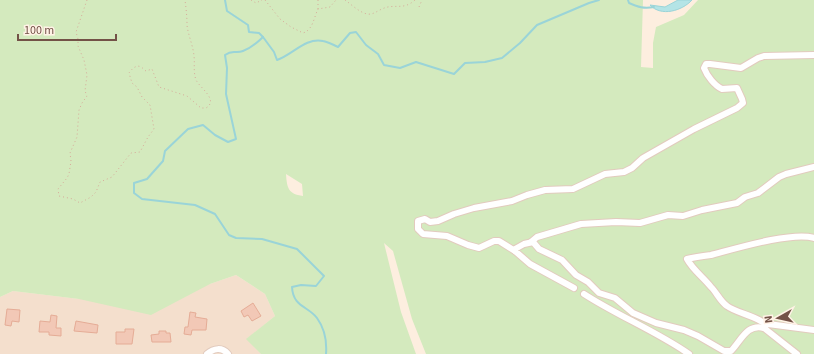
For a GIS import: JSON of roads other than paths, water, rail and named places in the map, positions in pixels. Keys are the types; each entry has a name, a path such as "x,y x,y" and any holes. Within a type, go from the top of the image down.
{"street":[{"path":"574,288 530,264 515,251 499,241 494,241 479,248 447,236 423,234 418,229 418,221 425,219 430,222 438,221 463,211 512,201 527,194 546,190 573,189 605,174 624,172 632,168 644,158 687,133 737,108 743,103 737,88 722,89 714,83 705,71 704,68 706,64 741,68 764,56 814,55"},
{"path":"515,251 518,247 531,242 537,237 581,224 616,222 640,223 668,215 683,216 737,202 745,197 758,193 779,177 814,167"},
{"path":"797,354 760,321 727,306 718,297 711,286 692,268 686,259 785,238 802,236 814,238"},
{"path":"531,242 533,242 538,250 562,260 576,275 588,282 599,293 615,298 634,313 656,323 677,327 690,332 724,351 731,351 747,331 768,324 814,330"},
{"path":"584,294 622,317 671,341 689,354"},
{"path":"207,354 218,348 228,354"}],"water":[{"path":"678,0 692,0 677,10 665,12 655,9 650,5 665,7"}],"waterway":[{"path":"225,0 227,11 248,25 249,32 259,33 263,37"},
{"path":"326,354 326,340 322,326 317,318 295,299 292,287 301,285 316,286 324,276 297,249 262,239 236,238 229,235 215,214 195,205 142,199 134,193 134,183 147,179 163,161 165,151 188,129 203,125 215,135 228,142 236,139 226,94 227,68 225,55 230,52 240,52 246,50 263,37 274,52 277,60 283,58 305,44 317,40 338,47 350,33 356,32 366,45 378,54 384,65 400,68 416,62 454,74 465,63 485,62 502,58 520,43 537,25 599,0"},
{"path":"628,0 629,3 638,7 654,7"}]}
